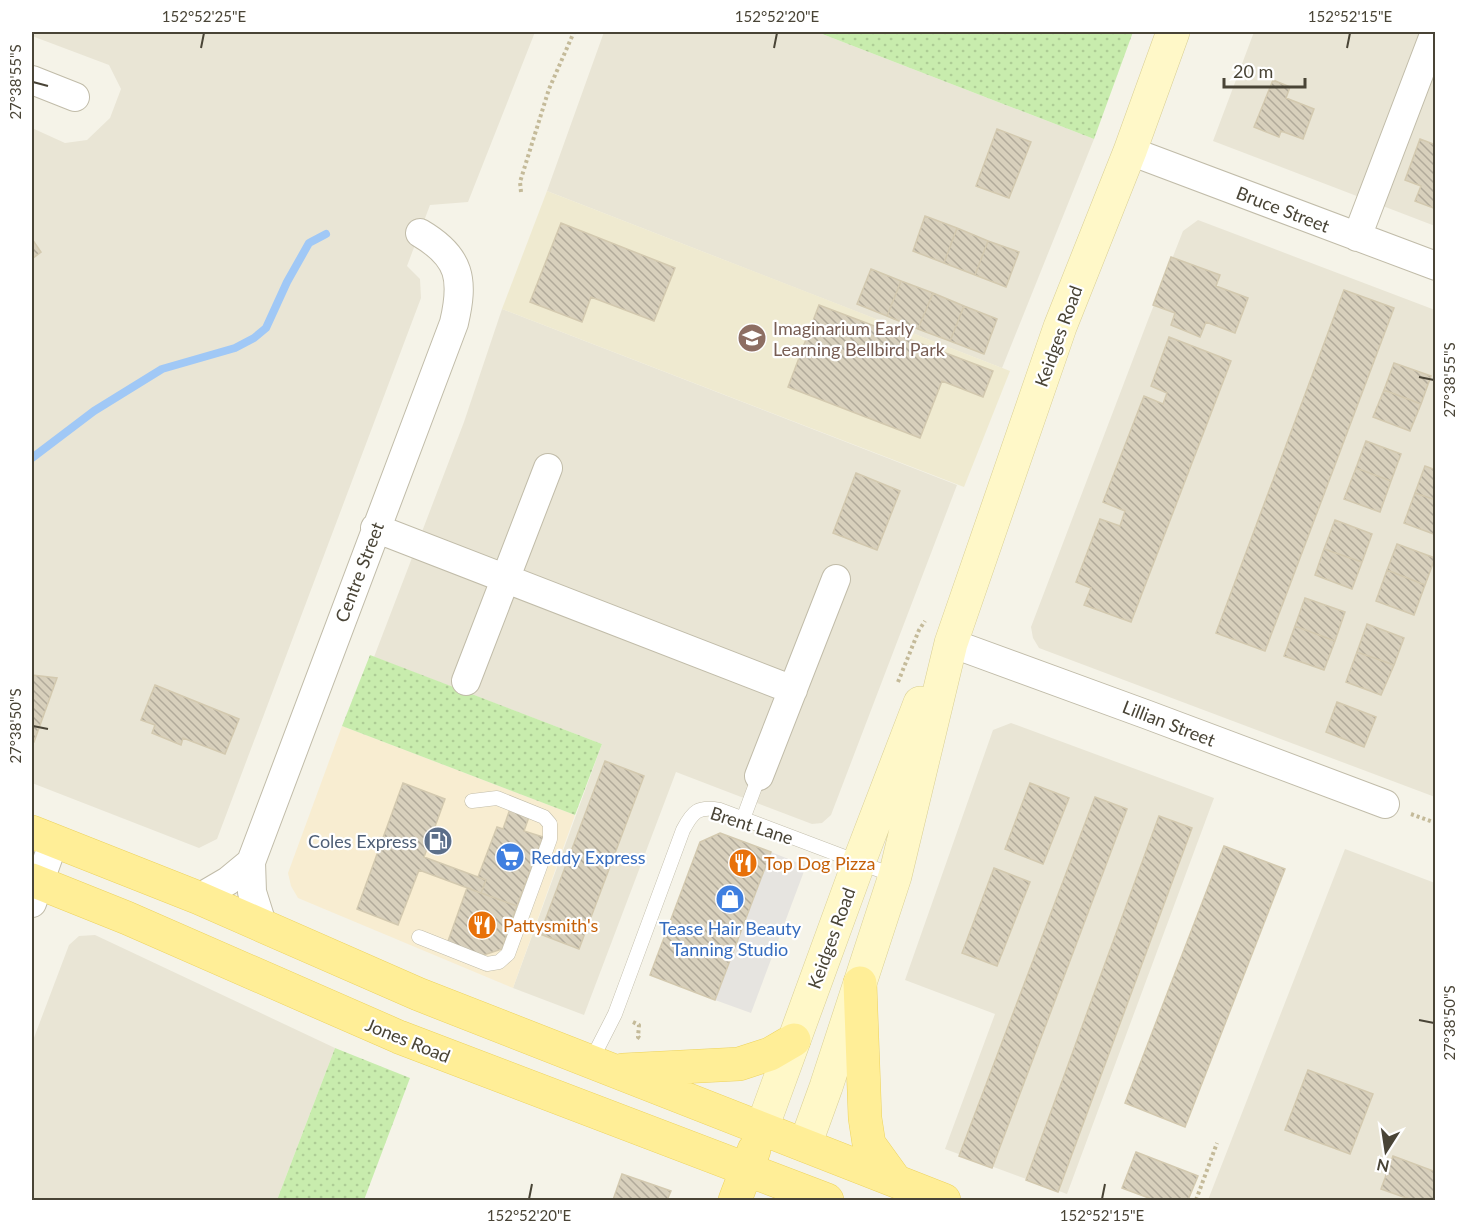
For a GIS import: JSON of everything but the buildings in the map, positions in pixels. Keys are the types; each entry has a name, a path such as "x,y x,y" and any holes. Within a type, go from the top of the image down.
{"main road":[{"path":"43,836 199,898 428,998 944,1200"},
{"name":"Jones Road","path":"34,889 127,918 399,1037 747,1170 787,1193 827,1200"},
{"path":"860,983 865,1118 869,1144 895,1180"},
{"path":"601,1066 739,1064 770,1054 794,1040"},
{"name":"Keidges Road","path":"735,1200 762,1128"},
{"path":"787,1193 805,1145"}],"street":[{"name":"Keidges Road","path":"805,1145 895,876 956,629 1060,327 1130,151 1173,32"},
{"path":"1357,237 1435,32"},
{"path":"32,80 75,97"},
{"name":"Bruce Street","path":"1130,151 1436,266"},
{"name":"Centre Street","path":"251,862 454,323 460,283 454,266 446,252 420,233"},
{"path":"466,681 548,468"},
{"path":"375,528 793,690"},
{"path":"759,776 836,579"},
{"name":"Keidges Road","path":"762,1128 920,703 956,629"},
{"name":"Lillian Street","path":"956,629 1174,724 1385,804"},
{"path":"34,889 43,836"},
{"path":"199,898 228,881 251,862"},
{"path":"251,862 252,892 263,927"}],"lane":[{"path":"743,819 759,776"},
{"path":"419,937 487,964 499,962 508,954 550,839 550,824 544,817 497,798 472,801"},
{"name":"Brent Lane","path":"601,1066 615,1014 683,830 690,816 698,810 708,808 720,810 895,876"}],"path":[{"path":"521,192 520,182 549,89 574,32"},
{"path":"897,686 919,630 928,615 944,613 956,629"},
{"path":"615,1014 639,1025 638,1037 644,1040"},
{"path":"1196,1200 1217,1143"}],"shaded area":[{"path":"32,32 535,32 468,202 430,205 407,266 420,279 421,298 217,839 199,848 32,783 32,128 65,143 87,140 110,118 121,89 109,65 32,36"},
{"path":"604,32 817,32 1094,139 1002,368 547,191"},
{"path":"1254,32 1435,32 1435,226 1213,141"},
{"name":"Imaginarium Early Learning Bellbird Park","path":"547,191 1010,371 964,487 502,309"},
{"path":"1198,220 1435,310 1435,797 1039,648 1033,638 1031,627 1183,231"},
{"path":"502,309 957,485 831,815 822,823 812,824 676,772 584,1015 513,988 602,744 374,657 464,422"},
{"path":"1011,723 1214,798 1067,1194 945,1149 995,1014 905,980 993,730"},
{"path":"342,726 575,815 513,988 298,898 291,886 288,873"},
{"path":"1345,849 1435,883 1435,1200 1208,1200"},
{"path":"771,852 806,866 751,1013 715,1000"},
{"path":"95,935 335,1048 277,1200 32,1200 32,1043 69,945 79,936"}],"green space":[{"path":"817,32 1133,32 1094,139"},
{"path":"370,655 602,744 575,815 342,726"},
{"path":"335,1048 410,1078 364,1200 277,1200"}],"waterway":[{"path":"32,458 94,411 162,369 235,348 254,338 266,328 287,282 309,243 326,234"}],"place":[{"name":"Imaginarium Early Learning Bellbird Park","path":"752,338"},
{"name":"Coles Express","path":"438,841"},
{"name":"Reddy Express","path":"510,857"},
{"name":"Top Dog Pizza","path":"743,863"},
{"name":"Tease Hair Beauty Tanning Studio","path":"730,899"},
{"name":"Pattysmith's","path":"482,925"}]}
